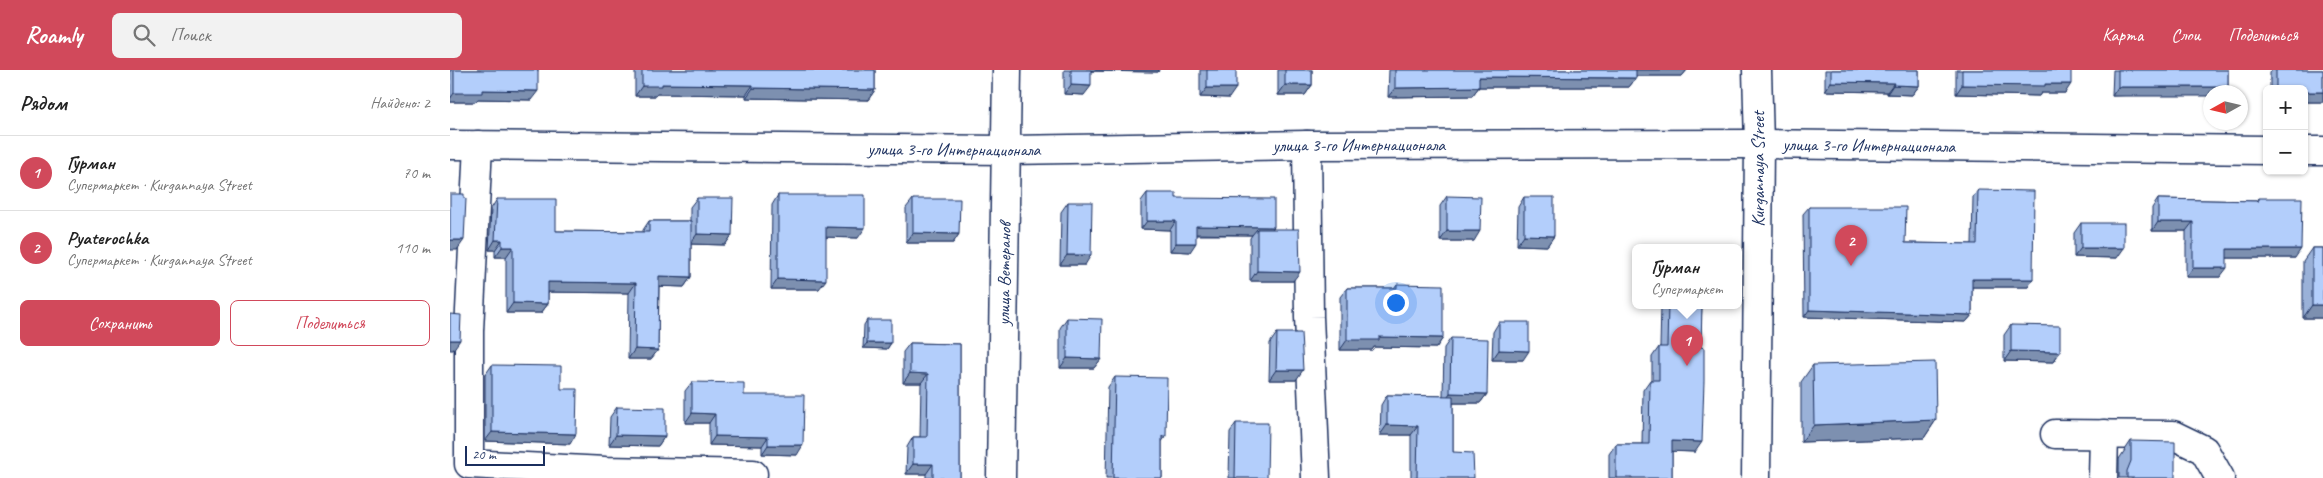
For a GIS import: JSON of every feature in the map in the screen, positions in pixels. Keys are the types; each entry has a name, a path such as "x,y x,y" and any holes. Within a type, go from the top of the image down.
{"street":[{"name":"улица Ветеранов","path":"1001,478 1007,70"},
{"name":"Kurgannaya Street","path":"1756,478 1759,144 1757,70"},
{"name":"улица 3-го Интернационала","path":"450,144 1006,150 1307,145 1759,144 2263,150"},
{"path":"478,144 469,331 469,464 605,471 752,474"},
{"path":"1307,145 1309,317 1316,478"},
{"path":"2308,151 2323,151"},
{"path":"2055,434 2174,435 2204,450 2220,478"},
{"path":"2103,478 2104,434"}],"building":[{"path":"454,70 538,70 538,91 482,90 482,93 454,93"},
{"path":"642,70 875,70 875,90 753,88 753,85 662,84 662,86 642,86"},
{"path":"1071,70 1091,70 1091,86 1071,85"},
{"path":"1207,70 1236,70 1236,88 1207,88"},
{"path":"1285,70 1312,70 1312,85 1285,85"},
{"path":"1395,70 1636,70 1636,78 1479,77 1479,87 1395,88"},
{"path":"1831,70 1919,70 1919,86 1893,85 1894,83 1831,82"},
{"path":"1962,70 2071,70 2071,84 2045,84 2045,86 1962,85"},
{"path":"2118,70 2228,70 2228,85 2203,85 2203,87 2118,87"},
{"path":"2276,70 2323,70 2323,92 2308,92 2308,85 2276,85"},
{"path":"1978,190 2034,191 2033,279 1972,279 1972,315 1809,310 1809,207 1906,207 1905,243 1977,244"},
{"path":"1147,193 1176,193 1176,198 1274,199 1274,227 1196,226 1196,243 1176,243 1176,221 1147,221"},
{"path":"450,194 464,194 466,199 464,240 450,240"},
{"path":"778,195 865,195 865,228 826,227 826,280 778,279"},
{"path":"1447,196 1481,197 1480,231 1447,231"},
{"path":"1524,197 1554,197 1554,236 1524,235"},
{"path":"697,198 733,198 732,235 697,234"},
{"path":"2258,198 2302,198 2301,249 2227,249 2227,268 2193,268 2193,222 2158,222 2158,199 2258,201"},
{"path":"497,199 556,199 556,231 649,232 649,221 691,221 691,277 659,276 658,350 635,349 636,283 548,282 548,304 513,303 513,247 502,247 502,240 495,240"},
{"path":"913,199 960,199 959,234 913,233"},
{"path":"1068,202 1092,202 1091,255 1067,255"},
{"path":"2081,223 2124,223 2124,248 2081,248"},
{"path":"1257,229 1299,229 1300,272 1257,271"},
{"path":"2312,248 2323,248 2323,305 2312,305"},
{"path":"1397,284 1443,285 1443,338 1379,337 1379,340 1347,340 1347,288 1397,288"},
{"path":"1668,309 1702,309 1701,347 1704,348 1702,442 1672,441 1672,478 1616,478 1616,444 1649,444 1650,380 1659,380 1659,347 1667,347"},
{"path":"450,314 461,315 460,340 450,340"},
{"path":"1067,318 1102,319 1101,359 1067,358"},
{"path":"867,320 891,320 891,343 867,343"},
{"path":"1499,322 1529,322 1529,351 1499,350"},
{"path":"2011,325 2060,326 2060,352 2011,351"},
{"path":"1277,333 1301,333 1303,370 1276,370"},
{"path":"1451,338 1488,339 1487,394 1450,393"},
{"path":"910,343 960,344 960,478 933,478 933,464 913,464 913,437 927,437 928,374 910,373"},
{"path":"1935,362 1936,420 1814,425 1813,365"},
{"path":"492,365 561,366 561,389 577,389 576,434 492,432"},
{"path":"1115,377 1167,378 1166,436 1162,436 1162,478 1113,478"},
{"path":"692,382 744,383 744,395 804,395 803,445 768,445 768,437 715,436 715,414 692,413"},
{"path":"1387,395 1453,396 1453,452 1473,453 1474,478 1417,478 1418,426 1387,425"},
{"path":"617,407 665,408 665,436 616,435"},
{"path":"1236,423 1268,423 1267,478 1235,478"},
{"path":"2131,441 2175,442 2175,478 2127,478 2127,471 2131,461"}],"place":[{"name":"Pyaterochka","path":"1851,266"},
{"name":"Гурман","path":"1687,366"}]}
